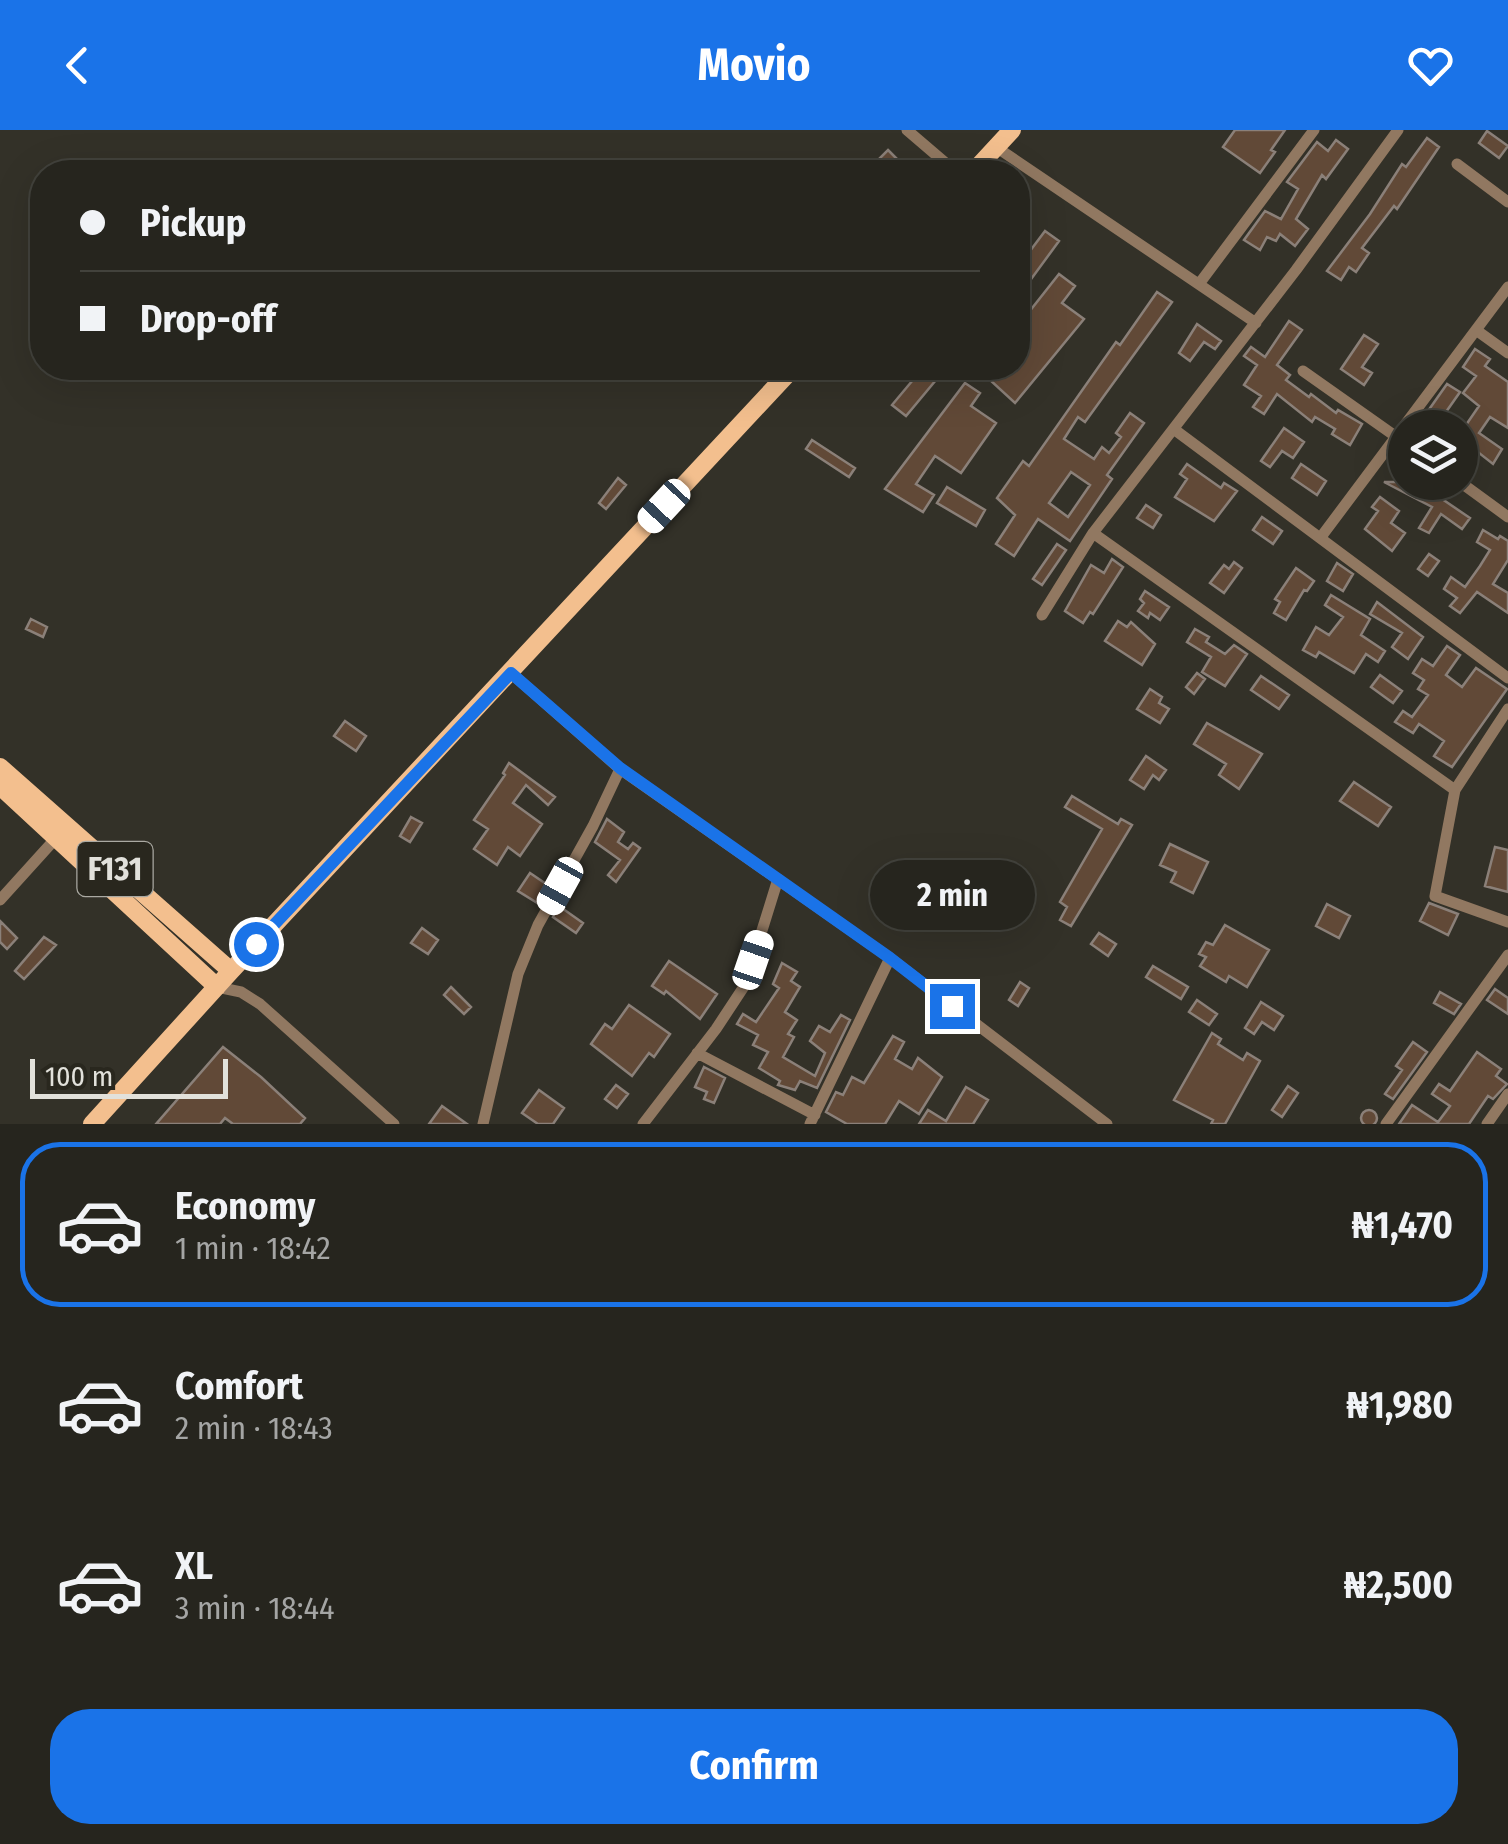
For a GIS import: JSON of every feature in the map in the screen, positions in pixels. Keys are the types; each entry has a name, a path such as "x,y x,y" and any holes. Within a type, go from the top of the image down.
{"main road":[{"path":"985,160 1012,130"},
{"path":"92,1124 782,380"},
{"name":"F131","path":"0,767 231,970"},
{"name":"F131","path":"0,786 217,986"}],"street":[{"path":"907,130 942,160"},
{"path":"1199,284 1314,130"},
{"path":"1042,614 1094,533 1398,130"},
{"path":"996,147 1015,160"},
{"path":"1458,164 1508,202"},
{"path":"1030,170 1256,322"},
{"path":"1420,410 1508,287"},
{"path":"1476,330 1508,353"},
{"path":"1303,370 1388,430"},
{"path":"1174,430 1508,678"},
{"path":"1321,537 1388,454"},
{"path":"1478,495 1508,517"},
{"path":"1094,533 1456,790"},
{"path":"511,673 620,768 890,958 1107,1124"},
{"path":"1508,710 1456,790 1435,896 1508,922"},
{"path":"483,1124 518,974 538,926 620,768"},
{"path":"0,900 57,837"},
{"path":"642,1124 744,985 778,879"},
{"path":"1386,1124 1508,955"},
{"path":"697,1054 812,1120 890,958"},
{"path":"217,986 241,992 260,1004 394,1124"},
{"path":"1487,1124 1508,1094"}],"building":[{"path":"1235,130 1285,130 1260,173 1223,147"},
{"path":"1487,131 1508,146 1499,158 1479,143"},
{"path":"1427,138 1439,147 1397,209 1394,206 1362,248 1369,253 1356,272 1349,267 1341,280 1327,271 1402,164 1406,167"},
{"path":"1336,140 1348,149 1326,179 1322,175 1296,219 1308,229 1295,246 1280,234 1276,241 1267,237 1260,250 1244,240 1265,211 1281,219 1298,189 1287,182 1317,142 1328,151"},
{"path":"888,150 898,160 878,160"},
{"path":"1045,231 1059,241 1030,281 1030,251"},
{"path":"1059,274 1075,286 1062,303 1084,319 1015,403 990,380 1030,380 1030,311"},
{"path":"1157,292 1172,302 1085,422 1078,417 1064,439 1094,459 1102,447 1109,453 1121,437 1116,433 1130,413 1144,423 1107,475 1112,479 1070,541 1038,519 1014,556 996,544 1015,515 997,498 1023,461 1029,466 1116,342 1120,345","holes":["1071,472 1090,485 1068,517 1049,503"]},
{"path":"1289,321 1302,330 1277,365 1290,375 1286,380 1309,397 1311,394 1336,413 1338,410 1362,424 1350,445 1332,434 1335,429 1315,417 1312,422 1277,394 1264,414 1253,407 1261,396 1244,385 1257,365 1244,356 1251,347 1265,357"},
{"path":"1197,324 1221,341 1215,349 1204,342 1190,361 1179,353"},
{"path":"1364,335 1378,344 1362,367 1372,373 1364,385 1341,369"},
{"path":"1475,349 1490,359 1485,366 1508,382 1508,428 1490,417 1479,433 1502,449 1493,464 1478,452 1479,406 1463,393 1476,376 1463,367"},
{"path":"913,380 936,380 906,416 892,405"},
{"path":"965,383 980,393 971,406 996,423 961,473 935,456 916,484 934,495 923,512 885,489"},
{"path":"1447,384 1460,392 1447,410 1429,410"},
{"path":"1284,428 1304,442 1293,458 1282,451 1270,467 1261,461"},
{"path":"812,440 855,468 849,477 806,449"},
{"path":"1187,464 1221,488 1224,483 1237,491 1214,521 1175,497 1187,479 1180,474"},
{"path":"1301,464 1326,481 1317,495 1292,478"},
{"path":"618,478 626,485 606,509 599,503"},
{"path":"947,487 985,510 976,526 937,503"},
{"path":"1380,497 1399,511 1391,523 1405,533 1392,551 1365,529 1378,511 1372,507"},
{"path":"1419,500 1444,500 1470,518 1462,529 1441,514 1429,533 1419,528 1432,507"},
{"path":"1146,505 1161,515 1153,528 1137,518"},
{"path":"1262,517 1282,531 1273,544 1253,530"},
{"path":"1483,530 1508,541 1508,560 1493,584 1508,593 1508,613 1477,592 1460,613 1450,606 1457,598 1444,589 1451,577 1465,587 1480,566 1490,550 1477,542"},
{"path":"1057,544 1066,550 1042,585 1033,579"},
{"path":"1429,554 1439,561 1428,576 1418,569"},
{"path":"1112,559 1123,567 1083,623 1065,611 1091,565 1104,573"},
{"path":"1234,562 1242,568 1224,593 1210,583 1224,565 1229,569"},
{"path":"1337,563 1353,574 1343,591 1327,581"},
{"path":"1296,568 1314,581 1286,620 1274,613 1280,602 1275,599"},
{"path":"1145,591 1169,607 1160,620 1138,611 1144,603 1140,599"},
{"path":"1331,595 1370,619 1361,635 1385,651 1378,662 1366,654 1354,673 1319,652 1316,657 1303,650 1316,627 1329,635 1343,617 1325,605"},
{"path":"1377,602 1423,637 1408,659 1392,647 1402,633 1370,614"},
{"path":"31,619 47,627 43,637 26,629"},
{"path":"1118,621 1127,627 1131,622 1155,644 1142,665 1105,641"},
{"path":"1195,629 1225,654 1234,645 1247,654 1225,686 1202,672 1211,657 1187,642"},
{"path":"1447,646 1460,655 1446,675 1462,687 1476,668 1507,689 1452,767 1434,756 1444,741 1419,724 1413,733 1395,722 1403,711 1412,717 1428,695 1418,689 1424,680 1413,673 1422,659 1433,666"},
{"path":"1197,673 1205,679 1194,694 1186,687"},
{"path":"1380,675 1402,691 1393,703 1371,687"},
{"path":"1261,676 1289,695 1279,709 1251,690"},
{"path":"1150,689 1162,697 1159,703 1169,709 1160,723 1137,709"},
{"path":"345,721 366,736 356,751 334,736"},
{"path":"1207,723 1262,754 1239,789 1219,775 1226,764 1194,744"},
{"path":"1146,756 1166,770 1159,780 1153,775 1144,789 1130,780"},
{"path":"509,763 555,797 548,805 526,785 513,803 542,824 520,856 508,847 497,865 474,849 488,829 474,820"},
{"path":"1354,782 1391,807 1378,826 1340,801"},
{"path":"1072,796 1118,824 1121,819 1132,825 1071,926 1060,920 1067,907 1060,902 1102,829 1065,807"},
{"path":"411,817 422,823 410,842 400,836"},
{"path":"607,819 624,832 618,842 628,849 633,843 640,848 616,882 608,875 620,860 595,842"},
{"path":"1170,844 1208,862 1193,893 1171,882 1176,872 1160,865"},
{"path":"1495,847 1508,850 1508,892 1485,886"},
{"path":"530,873 549,886 539,904 518,891"},
{"path":"1429,903 1458,914 1448,935 1420,921"},
{"path":"1327,904 1350,916 1339,938 1316,926"},
{"path":"559,906 583,923 576,933 553,917"},
{"path":"0,921 17,938 7,949 0,942"},
{"path":"1225,925 1269,950 1247,987 1229,976 1226,982 1200,966 1206,957 1199,954 1206,942 1213,945"},
{"path":"422,928 438,940 428,954 411,943"},
{"path":"1099,933 1116,944 1108,956 1091,944"},
{"path":"44,937 56,945 24,979 15,971"},
{"path":"669,961 717,994 700,1019 666,991 664,994 652,986"},
{"path":"782,963 797,972 791,981 800,987 785,1012 797,1020 788,1034 794,1037 783,1057 815,1076 825,1053 810,1041 819,1026 830,1032 841,1015 850,1020 817,1088 800,1081 795,1090 778,1085 780,1081 759,1068 768,1052 753,1045 758,1035 737,1024 743,1014 756,1022 779,988 773,984"},
{"path":"1153,966 1188,987 1181,999 1146,977"},
{"path":"1020,982 1029,988 1018,1006 1009,1000"},
{"path":"451,987 471,1007 464,1014 444,995"},
{"path":"1495,989 1508,998 1508,1014 1487,1000"},
{"path":"1440,992 1461,1004 1454,1014 1434,1003"},
{"path":"1197,1000 1217,1014 1209,1025 1189,1012"},
{"path":"1261,1002 1283,1016 1274,1030 1262,1022 1254,1034 1245,1028"},
{"path":"629,1005 670,1034 654,1057 649,1053 632,1076 591,1044 605,1024 612,1029"},
{"path":"1212,1033 1221,1039 1218,1044 1243,1060 1247,1053 1260,1061 1225,1124 1211,1124 1213,1120 1174,1100"},
{"path":"893,1036 904,1042 895,1059 912,1069 918,1058 942,1077 919,1114 899,1101 885,1124 847,1124 826,1112 836,1092 843,1095 852,1077 864,1083"},
{"path":"1413,1042 1427,1052 1393,1099 1385,1094 1402,1070 1396,1066"},
{"path":"223,1047 305,1118 300,1124 233,1124 225,1118 220,1124 156,1124"},
{"path":"1477,1052 1501,1069 1496,1076 1507,1084 1493,1099 1488,1096 1469,1124 1399,1124 1412,1105 1438,1122 1450,1106 1432,1094 1439,1084 1450,1091"},
{"path":"704,1067 725,1078 714,1103 704,1099 707,1092 695,1087"},
{"path":"616,1085 628,1094 617,1108 605,1099"},
{"path":"1288,1086 1298,1093 1282,1117 1272,1110"},
{"path":"966,1087 988,1100 973,1124 919,1124 928,1110 946,1121"},
{"path":"539,1090 564,1108 553,1124 538,1124 522,1113"},
{"path":"442,1106 467,1124 429,1124"},
{"path":"1364,1113 1374,1113 1374,1123 1364,1123"}],"route":[{"path":"256,944 511,673 620,768 952,1006"}]}
